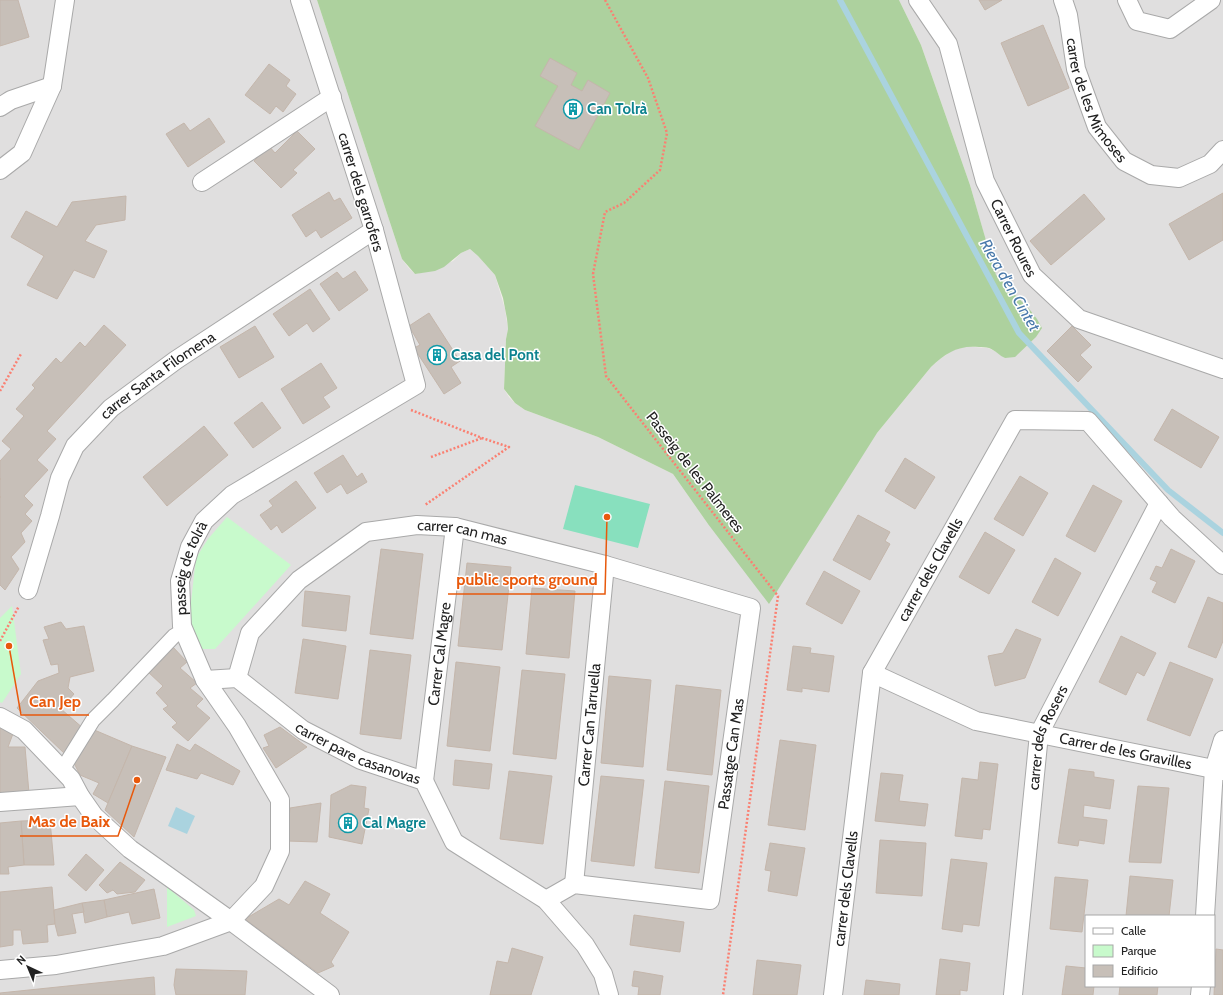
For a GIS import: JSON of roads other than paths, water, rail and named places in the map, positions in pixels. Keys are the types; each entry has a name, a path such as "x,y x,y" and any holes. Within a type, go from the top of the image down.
{"street":[{"path":"0,170 22,153 52,86 65,0"},
{"name":"carrer dels garrofers","path":"300,0 374,230 416,385"},
{"name":"Carrer Roures","path":"918,0 948,44 986,181 1032,275 1079,319 1223,369"},
{"name":"carrer de les Mimoses","path":"1063,0 1068,15 1076,69 1097,127 1124,161 1151,175 1179,178 1210,164 1223,150"},
{"path":"1127,0 1137,21 1170,29 1211,0"},
{"path":"0,107 11,100 52,86"},
{"path":"202,182 332,97"},
{"name":"carrer Santa Filomena","path":"28,590 60,478 75,446 106,413 176,360 374,230"},
{"name":"passeig de tolrà","path":"231,921 264,886 280,851 280,800 237,726 205,680 182,626 180,581 190,547 204,521 232,495 416,385"},
{"name":"carrer dels Clavells","path":"833,995 872,673 1015,420 1088,421 1172,518 1223,565"},
{"name":"carrer dels Rosers","path":"1013,995 1039,734 1159,503"},
{"name":"carrer can mas","path":"237,678 250,633 299,580 366,532 417,525 455,527 605,565 751,608"},
{"name":"Carrer Cal Magre","path":"424,781 455,527"},
{"name":"Carrer Can Tarruella","path":"574,884 605,565"},
{"name":"Passatge Can Mas","path":"574,884 710,900 751,608"},
{"path":"62,770 92,720 174,636 184,630"},
{"name":"Carrer de les Gravilles","path":"872,673 976,722 1219,770"},
{"path":"205,680 237,678"},
{"name":"carrer pare casanovas","path":"237,678 256,695 303,730 361,760 424,781 454,842 546,900"},
{"path":"0,717 24,730 71,779 80,796 94,816 130,849 231,921 330,995"},
{"path":"1205,915 1223,740"},
{"path":"0,802 80,796"},
{"path":"574,884 546,900 585,945 603,974 609,995"},
{"path":"0,970 56,964 163,946 231,921"}],"water":[{"path":"176,807 195,816 187,834 168,826"}],"waterway":[{"name":"Riera d'en Cintet","path":"840,0 1019,333 1168,490 1223,533"}],"place":[{"name":"Can Tolrà","path":"573,109"},
{"name":"Casa del Pont","path":"437,355"},
{"name":"public sports ground","path":"607,517"},
{"name":"Can Jep","path":"9,646"},
{"name":"Mas de Baix","path":"137,780"},
{"name":"Cal Magre","path":"348,823"}]}
